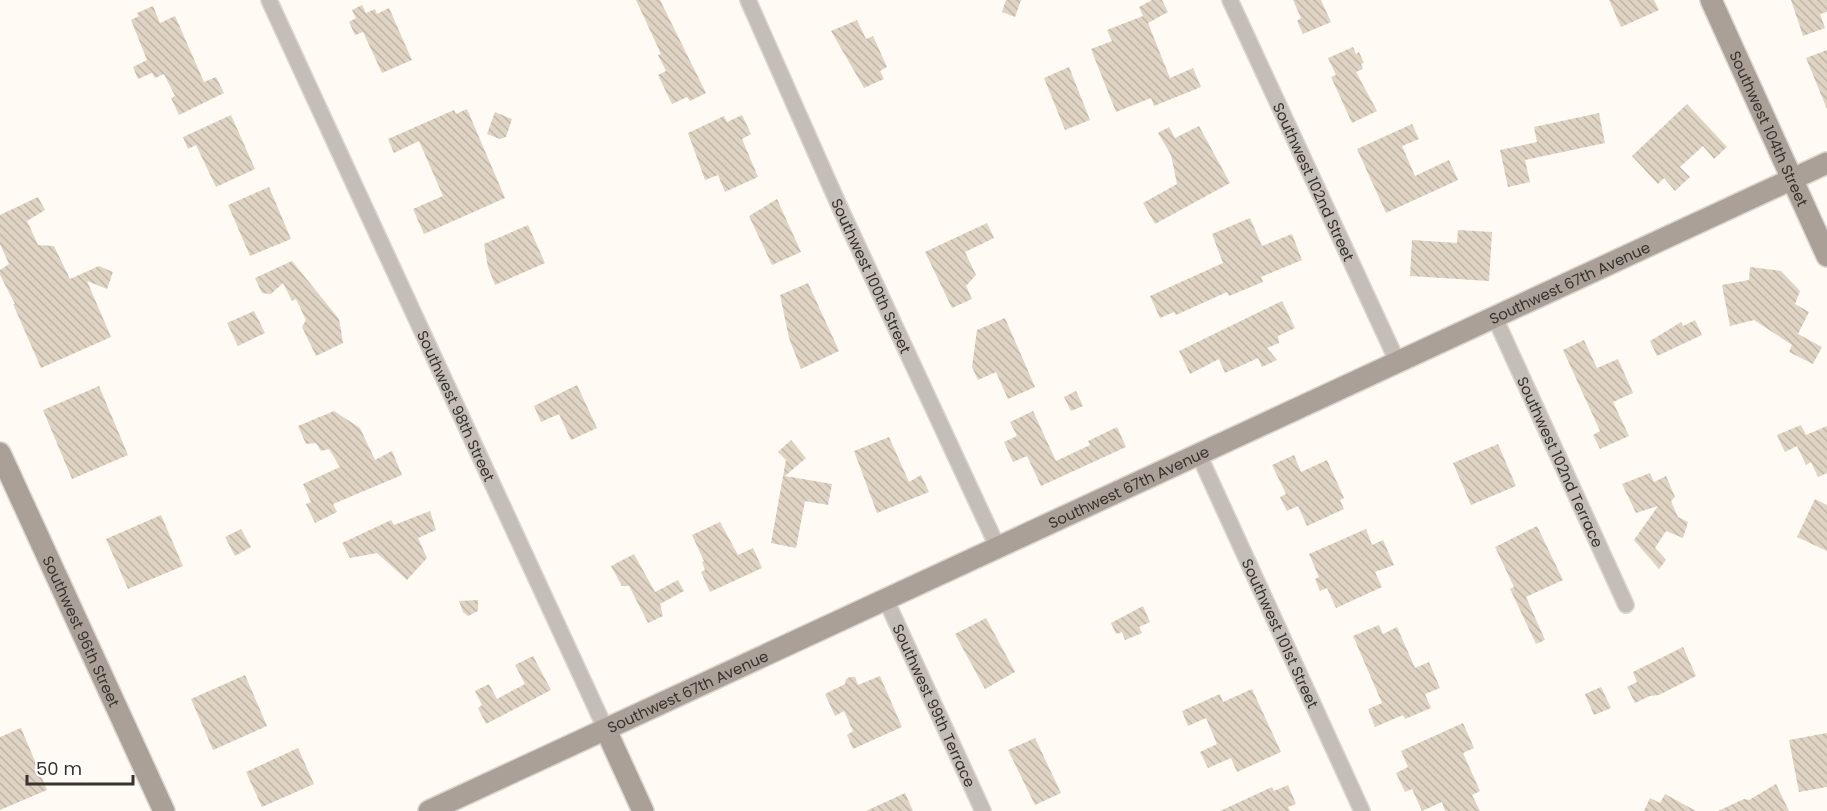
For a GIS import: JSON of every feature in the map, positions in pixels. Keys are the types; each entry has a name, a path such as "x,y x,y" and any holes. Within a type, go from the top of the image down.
{"main road":[{"name":"Southwest 104th Street","path":"1711,0 1827,256"},
{"name":"Southwest 67th Avenue","path":"429,811 1827,163"},
{"name":"Southwest 96th Street","path":"0,453 164,811"},
{"name":"Southwest 98th Street","path":"606,730 643,811"}],"street":[{"name":"Southwest 98th Street","path":"269,0 606,730"},
{"name":"Southwest 100th Street","path":"747,0 841,210 998,548"},
{"name":"Southwest 102nd Street","path":"1230,0 1398,363"},
{"name":"Southwest 102nd Terrace","path":"1495,318 1626,605"},
{"name":"Southwest 101st Street","path":"1199,456 1362,811"},
{"name":"Southwest 99th Terrace","path":"885,600 983,811"}],"building":[{"path":"636,0 660,0 706,93 690,101 687,97 672,104 658,75 666,71 658,55 661,54"},
{"path":"1006,0 1021,0 1015,17 1002,12"},
{"path":"1152,0 1162,0 1168,12 1148,23 1170,78 1193,68 1201,87 1154,106 1151,98 1116,112 1091,49 1112,41 1107,30 1143,16 1139,7"},
{"path":"1293,0 1321,0 1331,22 1303,34 1297,21 1301,18"},
{"path":"1609,0 1654,0 1659,10 1621,27"},
{"path":"1791,0 1827,0 1827,12 1820,14 1825,28 1803,36"},
{"path":"362,5 366,13 375,9 377,14 389,8 412,60 382,73 363,32 355,35 349,22 356,18 352,10"},
{"path":"153,6 160,23 175,16 204,82 216,77 224,93 179,115 171,98 175,96 164,74 155,78 152,73 138,79 133,67 147,60 131,20 139,16 137,13"},
{"path":"857,20 866,39 873,36 887,67 880,71 884,79 864,88 831,31"},
{"path":"1353,47 1356,54 1359,52 1364,63 1361,64 1363,69 1356,72 1377,111 1352,123 1331,77 1336,75 1328,58"},
{"path":"1827,50 1827,109 1806,58"},
{"path":"1069,67 1090,120 1065,130 1044,78"},
{"path":"1687,104 1727,147 1714,159 1703,146 1680,167 1690,177 1675,191 1664,178 1658,184 1632,156"},
{"path":"467,109 505,198 424,234 413,209 443,196 419,141 394,153 388,139 454,110 456,114"},
{"path":"495,112 512,119 506,137 500,139 487,134"},
{"path":"1599,113 1605,143 1525,160 1530,182 1508,187 1500,150 1537,142 1534,127"},
{"path":"231,115 255,169 216,187 196,145 188,149 183,137"},
{"path":"742,115 751,134 742,139 758,177 725,192 718,175 705,180 688,133 724,116 727,122"},
{"path":"1412,124 1419,139 1402,146 1415,176 1449,160 1458,180 1386,213 1357,149"},
{"path":"1199,126 1230,183 1155,224 1143,203 1177,184 1171,155 1158,133 1169,127 1175,138"},
{"path":"269,187 291,239 250,256 228,205"},
{"path":"38,197 45,210 27,221 38,245 54,246 70,279 99,266 113,272 107,289 87,281 111,337 41,368 13,304 15,304 0,275 0,270 9,264 0,244 0,215"},
{"path":"777,199 801,252 772,265 749,216"},
{"path":"1250,218 1262,246 1292,234 1302,260 1261,277 1263,282 1229,296 1227,292 1176,315 1174,312 1160,318 1150,296 1223,263 1212,234"},
{"path":"987,223 994,238 965,252 976,275 966,286 972,299 952,308 925,252"},
{"path":"528,225 545,263 495,285 488,267 484,244"},
{"path":"1458,230 1492,232 1489,281 1410,276 1412,240 1457,243"},
{"path":"292,261 339,319 343,343 316,356 302,327 306,320 296,299 292,301 283,283 271,294 262,293 255,278"},
{"path":"1750,267 1781,271 1800,291 1795,304 1809,312 1798,334 1822,347 1813,364 1789,352 1792,345 1754,320 1730,326 1722,285 1749,280"},
{"path":"808,283 839,351 801,369 789,338 780,295"},
{"path":"1282,301 1295,328 1278,336 1279,343 1267,348 1277,360 1262,367 1258,358 1225,373 1219,359 1190,374 1179,351"},
{"path":"254,311 265,333 238,346 227,323"},
{"path":"1005,318 1035,387 1008,399 996,372 978,380 972,367 977,330"},
{"path":"1695,320 1702,335 1657,356 1650,341 1681,322 1683,326"},
{"path":"1584,340 1597,368 1618,359 1633,393 1613,402 1629,436 1600,449 1593,435 1600,431 1563,350"},
{"path":"577,385 597,428 571,440 559,414 541,422 534,406"},
{"path":"99,386 128,455 72,479 43,410"},
{"path":"1076,391 1083,406 1071,411 1064,397"},
{"path":"334,411 360,428 375,460 392,451 402,475 333,504 337,512 315,523 306,504 311,502 303,484 340,467 329,449 321,451 316,443 306,444 298,426"},
{"path":"1033,411 1056,461 1090,445 1088,441 1117,427 1126,447 1041,486 1027,456 1013,462 1004,442 1017,436 1010,422"},
{"path":"1801,425 1806,435 1827,426 1827,473 1818,477 1811,462 1806,465 1797,446 1785,452 1777,435"},
{"path":"889,437 909,482 921,475 929,492 877,513 854,451"},
{"path":"791,440 806,458 785,476 832,484 828,505 805,501 796,548 771,543 786,460 778,452"},
{"path":"1498,444 1516,486 1471,505 1453,463"},
{"path":"1294,455 1301,472 1327,460 1344,498 1340,500 1344,509 1307,526 1298,506 1287,511 1280,497 1286,494 1272,465"},
{"path":"1650,473 1654,482 1666,476 1675,497 1671,501 1678,517 1688,522 1683,538 1666,531 1655,548 1666,560 1659,569 1634,540 1658,506 1636,513 1622,484"},
{"path":"1815,499 1827,505 1827,551 1797,537"},
{"path":"430,511 436,530 418,538 427,558 407,580 377,553 350,558 342,543 391,520 394,525"},
{"path":"161,515 183,566 128,589 106,539"},
{"path":"720,522 738,555 753,548 762,568 710,592 701,572 705,570 702,562 704,561 692,535"},
{"path":"1537,526 1563,580 1526,597 1545,640 1536,644 1510,589 1514,587 1495,547"},
{"path":"241,529 251,547 235,556 225,537"},
{"path":"1366,529 1372,545 1383,540 1394,565 1375,572 1382,587 1336,608 1327,588 1320,591 1315,579 1319,577 1309,554"},
{"path":"634,554 655,592 678,580 684,591 660,604 663,616 648,623 629,586 622,586 611,566"},
{"path":"478,600 478,611 468,616 463,612 459,601"},
{"path":"1143,606 1150,622 1139,627 1142,633 1125,640 1122,632 1116,634 1111,623"},
{"path":"986,618 1015,672 985,689 955,634"},
{"path":"1379,625 1383,634 1397,627 1415,668 1429,662 1440,688 1425,694 1431,708 1405,719 1403,715 1375,727 1368,709 1382,703 1353,636"},
{"path":"1683,647 1696,676 1659,695 1650,696 1635,703 1627,687 1637,682 1633,672"},
{"path":"533,656 551,690 486,724 478,708 482,705 475,691 489,684 497,699 525,684 515,665"},
{"path":"245,675 267,726 213,750 191,699"},
{"path":"880,676 902,727 853,749 847,735 853,731 844,711 835,716 825,694 845,684 846,679 850,677 855,677 858,685"},
{"path":"1601,687 1611,708 1594,715 1585,694"},
{"path":"1252,689 1281,752 1237,772 1231,758 1208,768 1200,752 1217,744 1206,718 1188,726 1182,711 1220,694 1223,702"},
{"path":"1463,723 1474,748 1463,753 1480,791 1472,795 1480,811 1445,811 1442,802 1422,811 1412,789 1405,792 1396,773 1408,767 1401,751"},
{"path":"21,728 47,790 0,810 0,737"},
{"path":"1827,733 1827,787 1799,792 1789,740"},
{"path":"1035,738 1061,793 1035,805 1008,750"},
{"path":"298,748 314,784 262,807 246,772"},
{"path":"1776,784 1789,811 1718,811 1744,799 1749,800"},
{"path":"1288,785 1296,804 1288,807 1290,811 1220,811 1272,787 1274,791"},
{"path":"905,793 913,811 866,811"},
{"path":"1665,794 1696,811 1644,811 1650,798 1660,803"}]}
